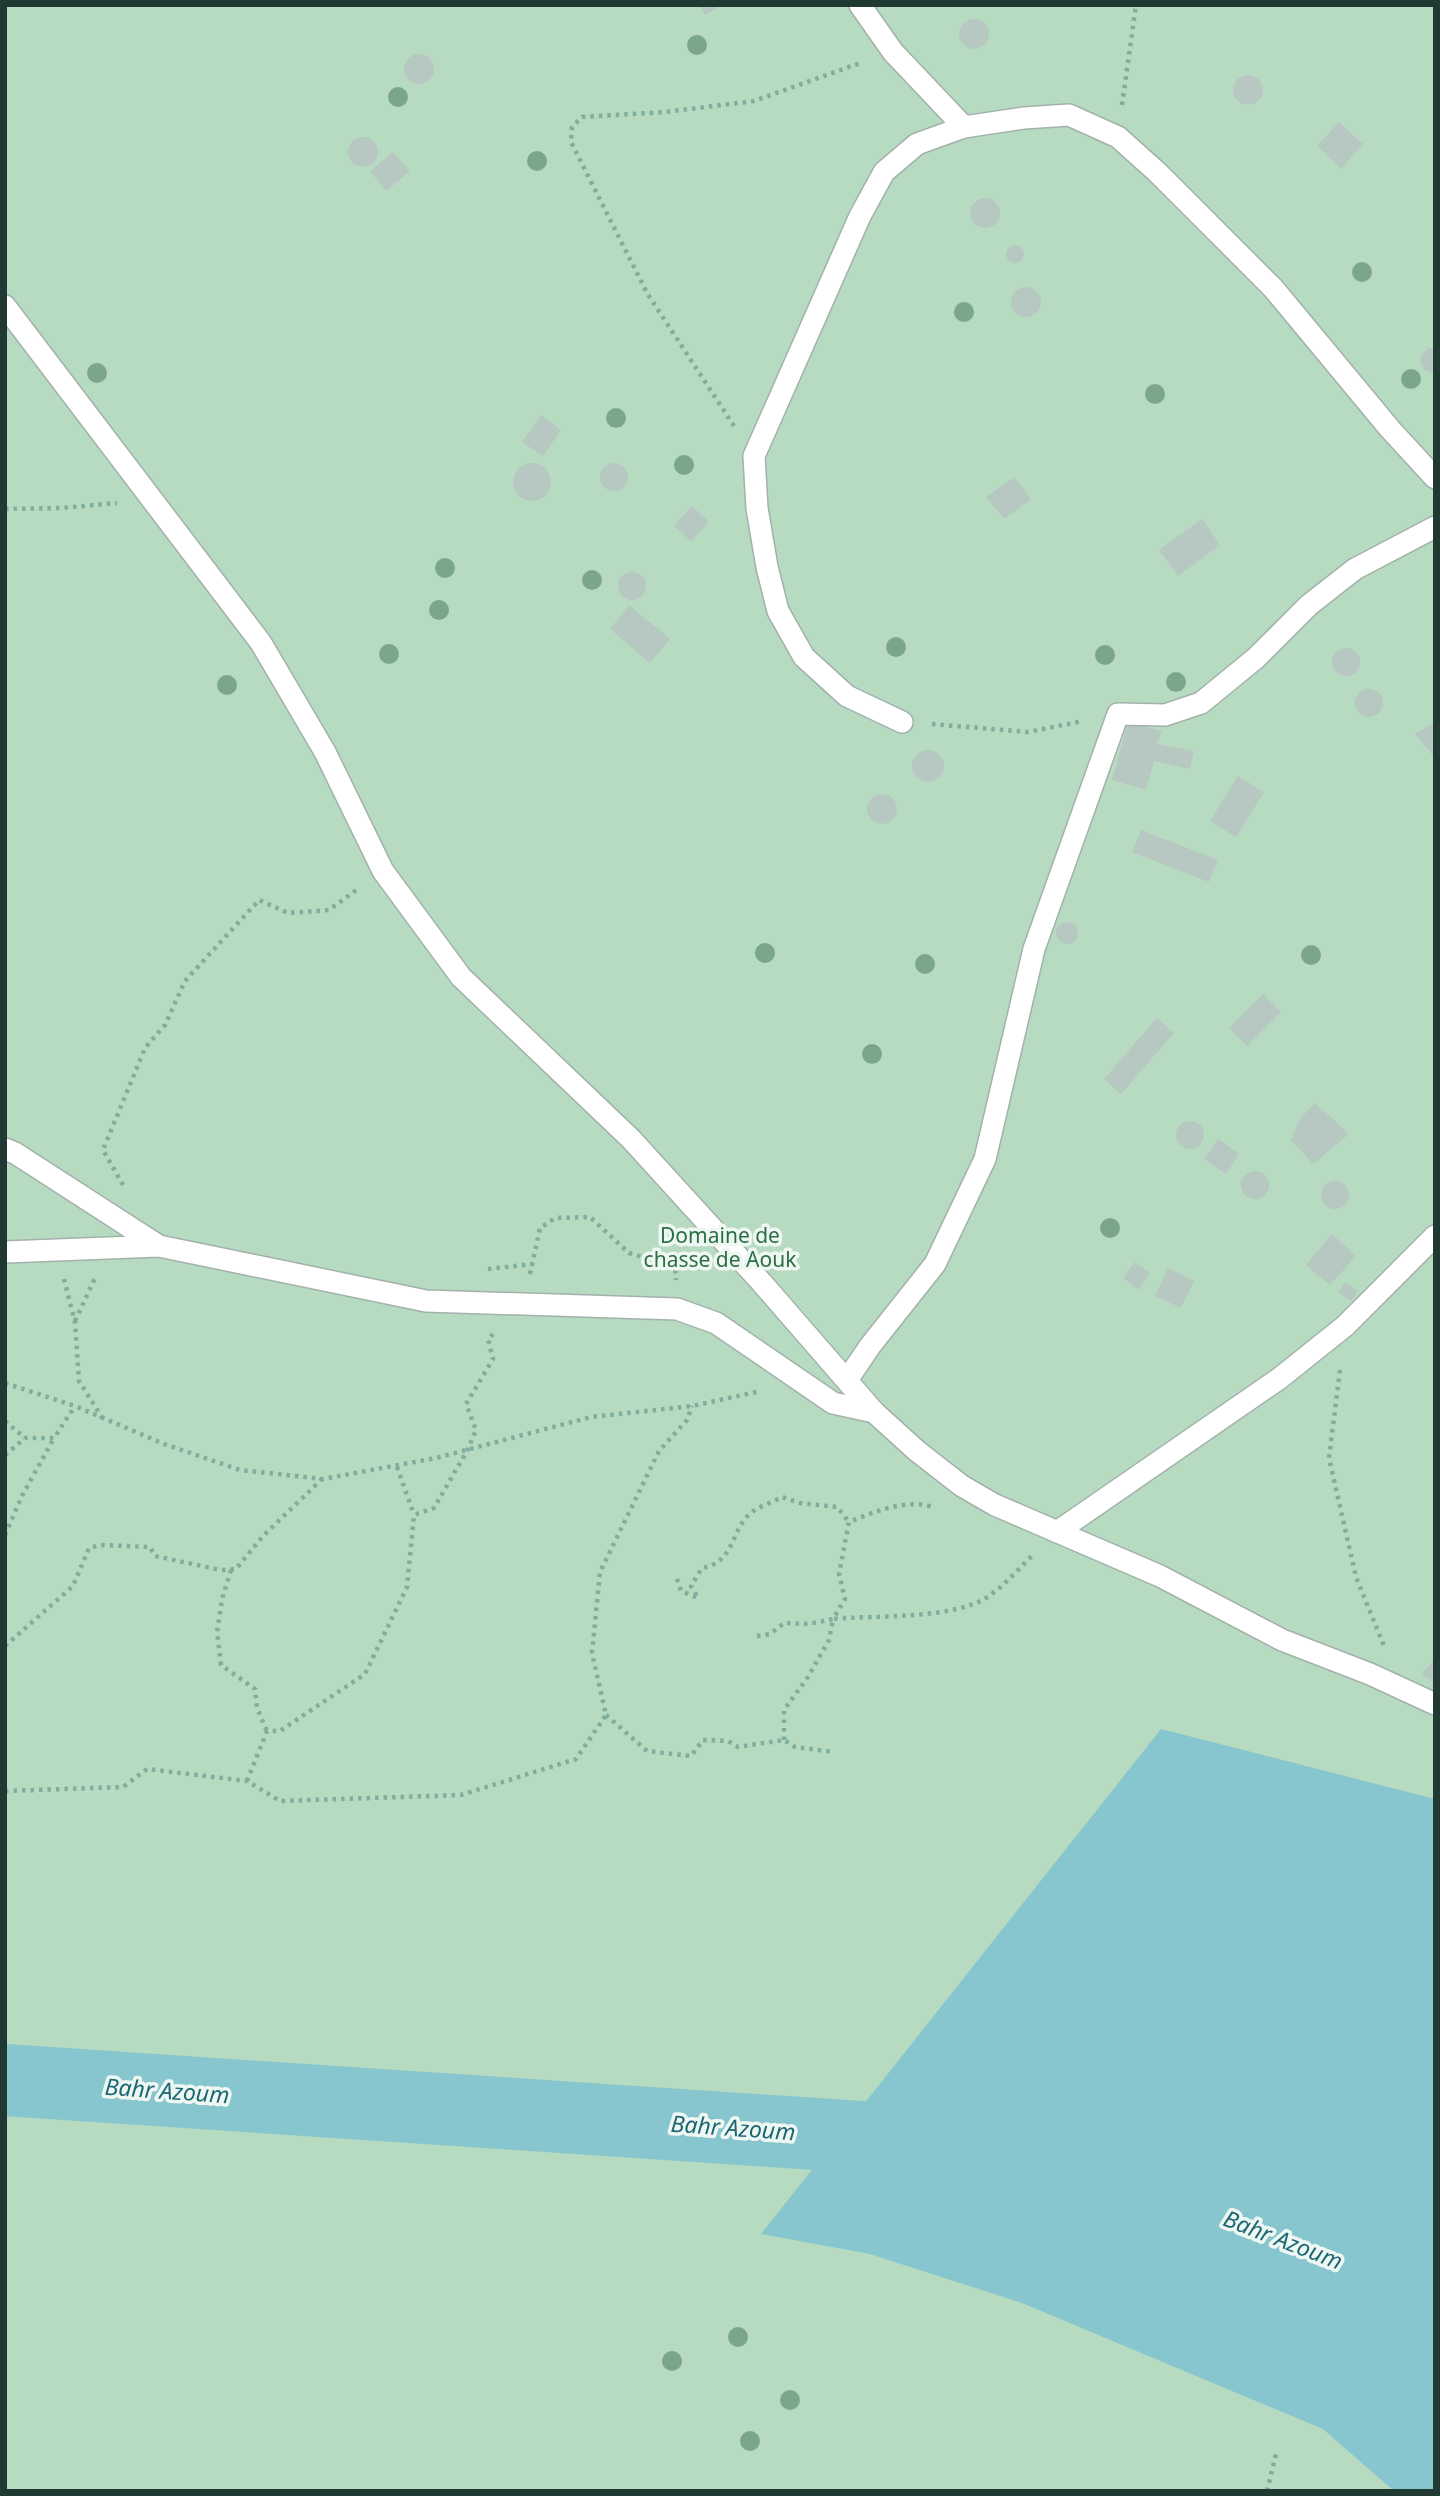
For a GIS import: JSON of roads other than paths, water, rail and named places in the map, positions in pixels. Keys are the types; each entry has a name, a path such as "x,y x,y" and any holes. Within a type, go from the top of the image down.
{"street":[{"path":"860,5 893,52 964,127"},
{"path":"902,722 847,696 804,657 778,611 757,508 754,456 860,216 884,172 917,144 964,127 1069,114 1118,137 1157,172 1273,288 1390,429 1435,478"},
{"path":"5,306 261,643 326,752 383,871 461,977 631,1139 874,1412 916,1451 962,1486 995,1505 1160,1576 1282,1640 1435,1704"},
{"path":"847,1380 870,1346 935,1264 985,1159 1034,949 1118,714 1165,715 1201,703 1256,658 1309,604 1355,569 1435,527"},
{"path":"5,1149 159,1246"},
{"path":"1057,1532 1280,1378 1345,1325 1435,1236"},
{"path":"5,1252 159,1246 426,1301 677,1309 716,1323 834,1403 874,1412"}],"water":[{"path":"1161,1729 1435,1799 1435,2491 1394,2491 1323,2429 1022,2303 870,2254 761,2234"}],"waterway":[{"name":"Bahr Azoum","path":"5,2080 936,2142"}],"park label":[{"name":"Domaine de chasse de Aouk","path":"720,1248"}]}
